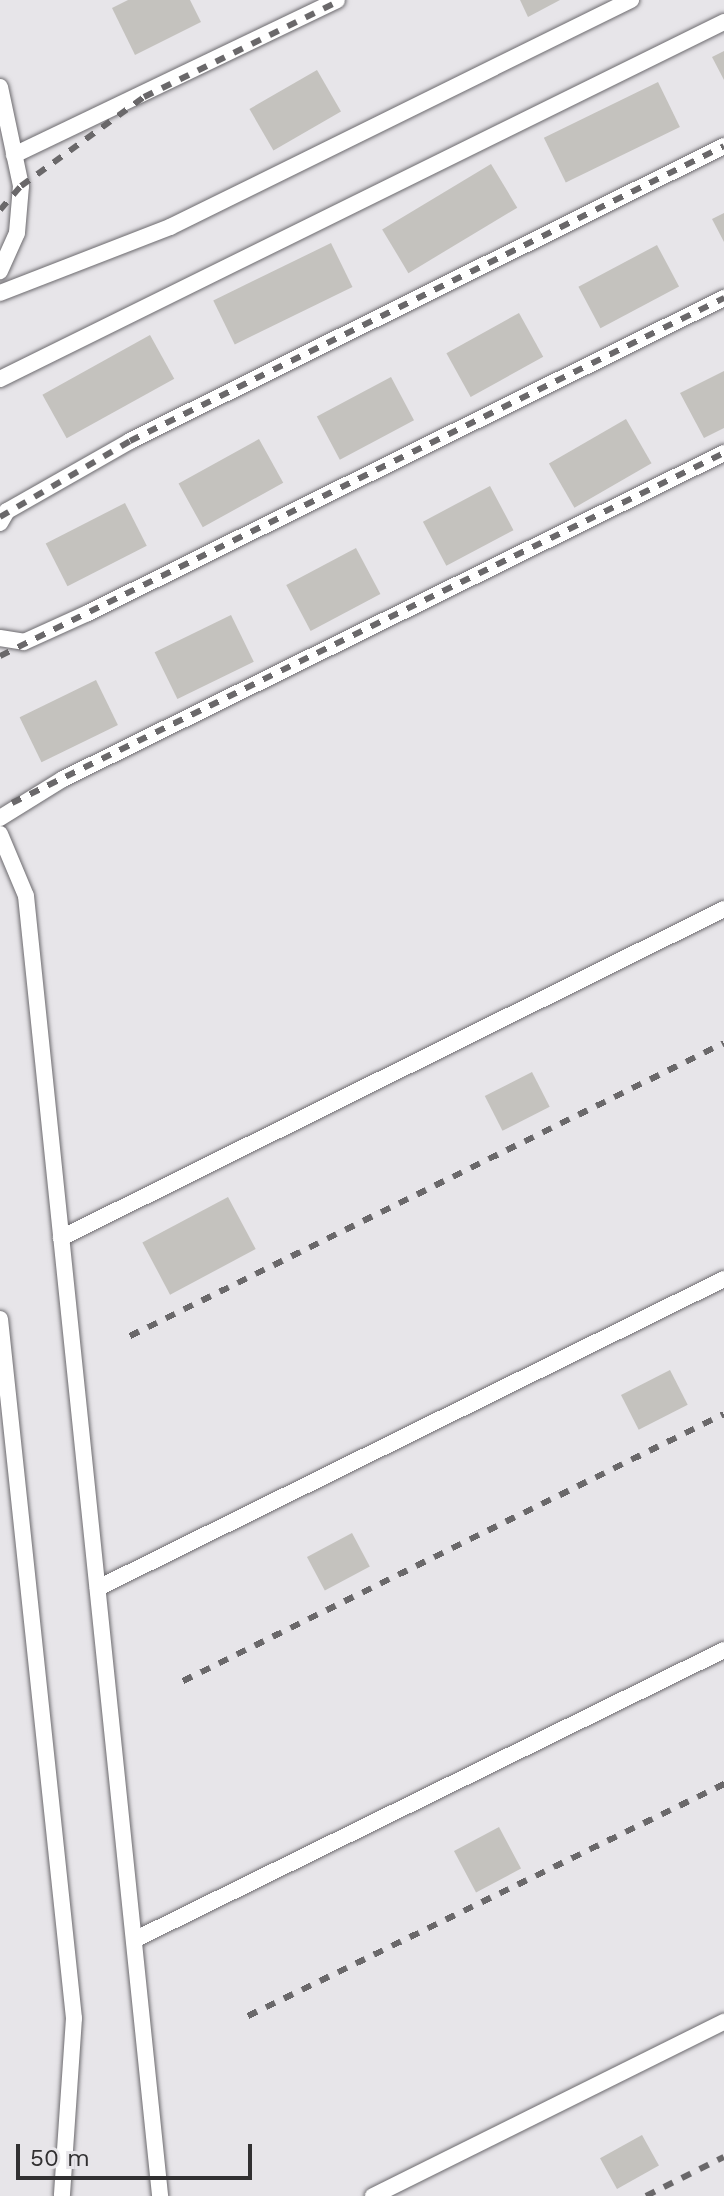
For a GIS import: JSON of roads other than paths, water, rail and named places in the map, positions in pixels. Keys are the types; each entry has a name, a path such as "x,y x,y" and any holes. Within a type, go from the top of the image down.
{"lane":[{"path":"14,155 337,0"},
{"path":"0,293 170,227 631,0"},
{"path":"0,379 724,22"},
{"path":"0,87 21,186 17,233 0,271"},
{"path":"0,523 7,511 130,441 724,146"},
{"path":"0,638 24,642 88,613 724,298"},
{"path":"0,818 63,779 724,453"},
{"path":"0,834 26,896 136,1939 160,2196"},
{"path":"61,1238 724,909"},
{"path":"98,1588 724,1279"},
{"path":"0,1319 74,2018 62,2196"},
{"path":"136,1939 724,1650"},
{"path":"373,2196 724,2022"}],"railway":[{"path":"0,210 21,186 144,97 341,0"},
{"path":"0,517 130,441 724,146"},
{"path":"0,656 724,298"},
{"path":"12,803 724,453"},
{"path":"130,1336 724,1043"},
{"path":"183,1681 724,1414"},
{"path":"248,2016 724,1784"},
{"path":"646,2196 724,2157"}]}
